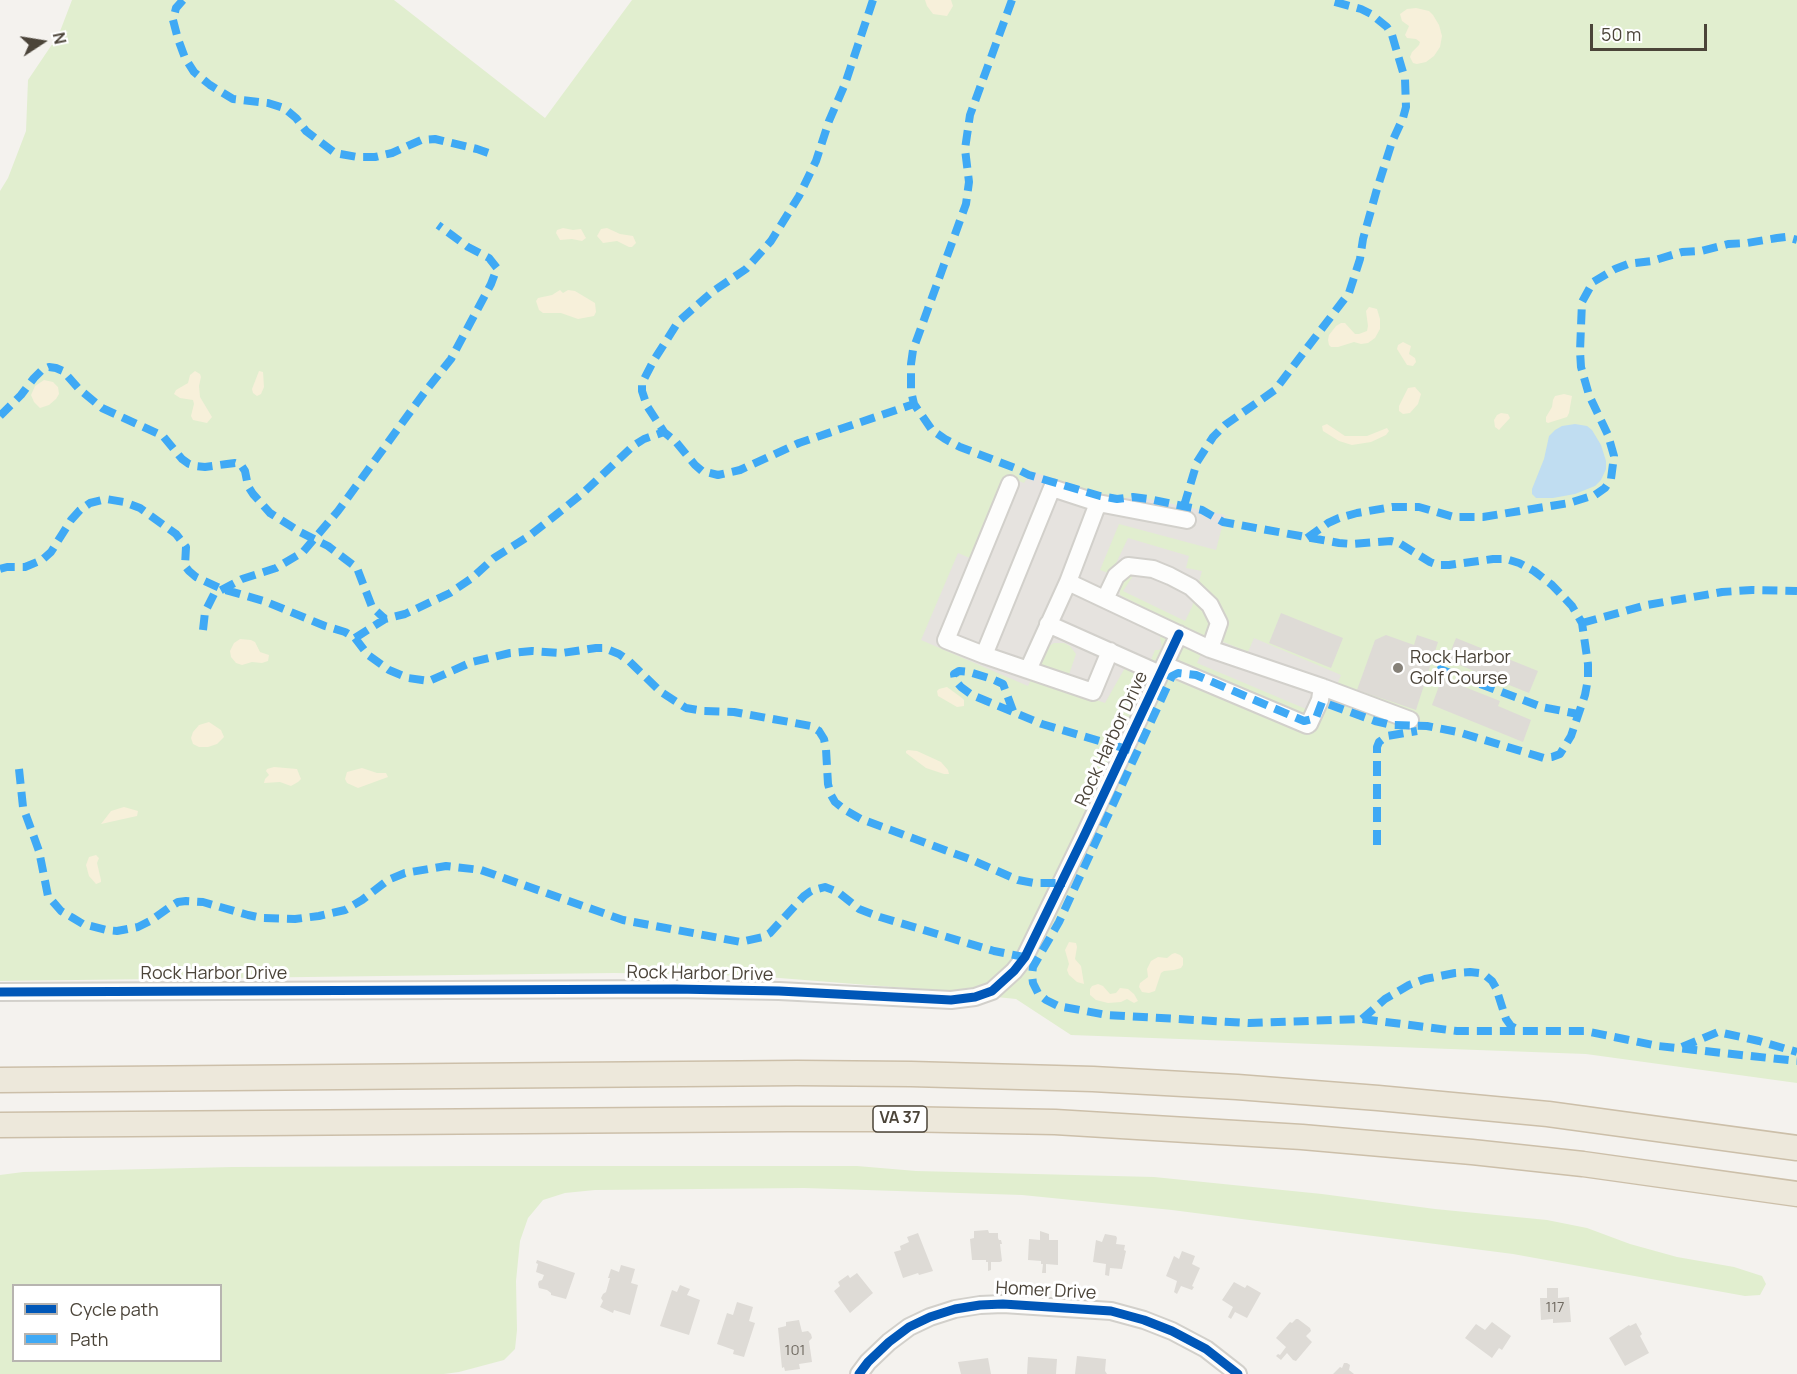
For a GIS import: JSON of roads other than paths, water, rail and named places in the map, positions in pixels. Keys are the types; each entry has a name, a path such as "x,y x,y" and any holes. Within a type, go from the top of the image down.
{"highway":[{"path":"0,1080 785,1073 1093,1079 1237,1087 1468,1107 1559,1116 1797,1148"},
{"name":"VA 37","path":"0,1125 787,1119 1055,1122 1302,1137 1472,1152 1583,1164 1797,1194"}],"street":[{"path":"1010,483 946,640 1093,692 1110,651"},
{"path":"984,655 1052,488 1098,503 1187,520"},
{"path":"1028,670 1068,582 1098,503"},
{"path":"1105,599 1116,576 1128,567 1153,569 1170,576 1191,587 1210,605 1219,623 1210,649"},
{"path":"1068,582 1210,649 1410,720"},
{"path":"1048,624 1110,651 1305,724 1309,724 1320,700 1322,687"},
{"name":"Rock Harbor Drive","path":"0,992 675,989 779,991 951,1000 975,997 998,987 1014,972 1024,957 1179,634"},
{"name":"Homer Drive","path":"859,1374 889,1341 909,1327 930,1317 955,1310 980,1305 1003,1304 1111,1311 1144,1320 1172,1331 1206,1349 1238,1374"}],"water":[{"path":"1575,424 1587,426 1592,430 1601,445 1606,469 1601,480 1595,486 1575,494 1536,498 1532,494 1532,489 1544,459 1549,436 1562,426"}],"place":[{"name":"Rock Harbor Golf Course","path":"1398,668"}]}
